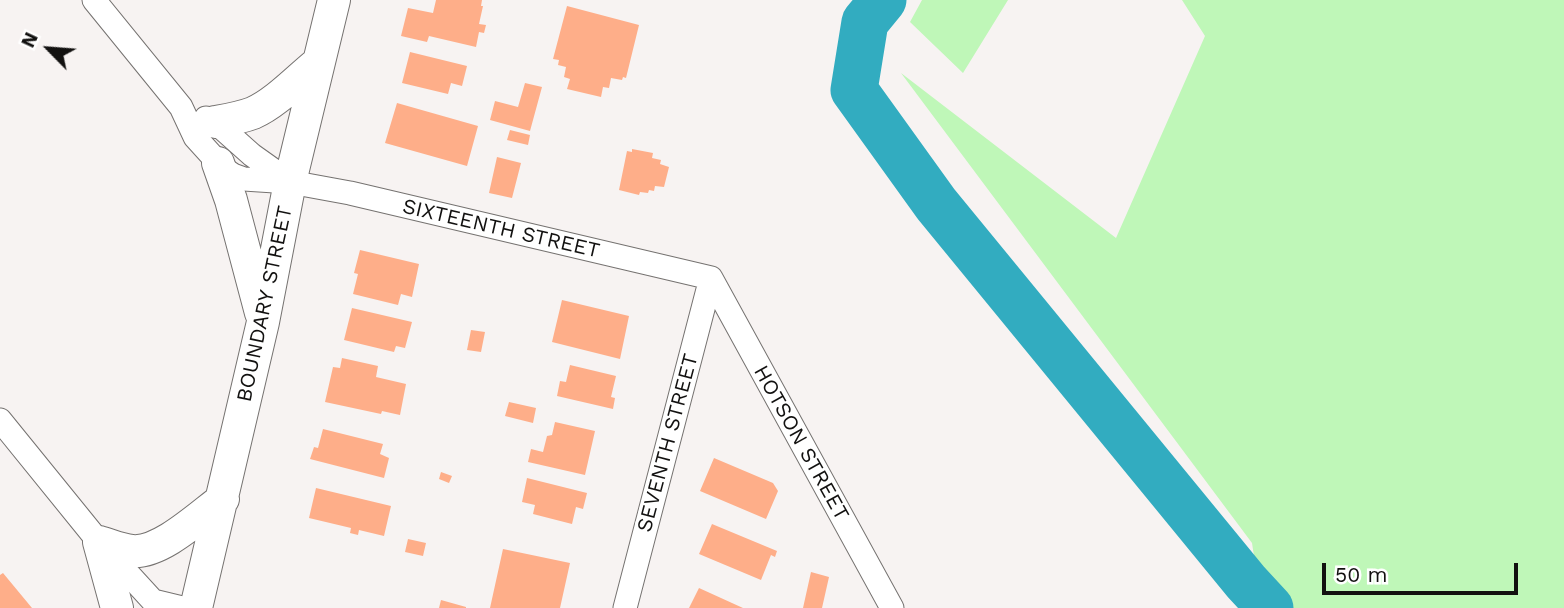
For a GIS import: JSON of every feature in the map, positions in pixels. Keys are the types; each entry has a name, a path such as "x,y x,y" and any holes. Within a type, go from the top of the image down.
{"main road":[{"name":"BOUNDARY STREET","path":"196,608 263,322 290,182 334,0"},
{"path":"215,121 253,113 267,105 319,62"},
{"path":"218,163 231,200 263,322"},
{"path":"99,542 131,551 147,551 160,545 223,499"},
{"path":"99,542 117,608"}],"street":[{"path":"94,0 181,107 195,137 218,163"},
{"path":"181,107 215,121 252,155 290,182"},
{"name":"SIXTEENTH STREET","path":"218,163 233,175 244,179 290,182 350,193 710,278"},
{"name":"SEVENTH STREET","path":"625,608 710,278"},
{"name":"HOTSON STREET","path":"710,278 892,608"},
{"path":"0,420 99,542 153,601 182,608"}],"green space":[{"path":"922,0 1008,0 963,73 910,22"},
{"path":"1182,0 1564,0 1564,608 1262,608 1252,543 901,73 1116,238 1205,36"}],"building":[{"path":"436,0 482,0 479,24 486,25 484,33 479,32 476,47 429,36 427,42 401,36 408,8 433,13"},
{"path":"567,6 639,25 626,78 611,78 609,88 603,87 601,97 567,89 570,79 564,77 566,67 558,65 559,60 553,59"},
{"path":"410,52 467,66 462,86 451,83 448,94 402,83"},
{"path":"525,83 542,87 530,131 490,120 495,101 518,107"},
{"path":"397,103 478,126 467,166 385,143"},
{"path":"510,130 530,135 528,145 507,140"},
{"path":"632,149 653,153 652,158 661,160 660,164 669,167 664,187 655,186 654,191 640,192 639,195 619,190 627,151 632,152"},
{"path":"497,157 521,163 512,198 489,193"},
{"path":"360,250 419,264 412,297 401,294 398,305 353,294 358,274 354,273"},
{"path":"562,300 629,316 620,359 552,342"},
{"path":"352,308 412,322 405,348 396,346 394,352 344,340"},
{"path":"471,330 485,332 481,352 467,350"},
{"path":"342,358 378,366 376,377 406,384 400,415 382,411 381,414 325,402 333,367 340,368"},
{"path":"570,365 616,376 611,397 615,398 613,409 557,396 560,381 566,382"},
{"path":"509,402 536,408 533,423 505,416"},
{"path":"555,422 595,431 585,475 528,462 531,449 543,452 547,436 552,435"},
{"path":"323,429 383,444 380,454 389,458 384,478 310,459 314,447 318,448"},
{"path":"714,458 773,483 778,491 766,519 700,491"},
{"path":"441,472 452,476 449,483 439,479"},
{"path":"527,478 587,493 583,509 576,507 572,524 533,514 535,505 522,502"},
{"path":"316,488 391,506 384,536 359,530 358,535 350,533 351,528 309,518"},
{"path":"712,524 777,551 775,557 771,555 761,580 699,554"},
{"path":"408,539 426,543 423,556 405,552"},
{"path":"503,549 570,563 560,608 490,608"},
{"path":"811,572 829,577 822,608 803,608"},
{"path":"3,573 32,608 0,608 0,575"},
{"path":"699,588 743,608 689,608"},
{"path":"441,600 466,607 466,608 439,608"}],"waterway":[{"path":"883,0 865,22 854,90 936,204 1270,608"}]}
